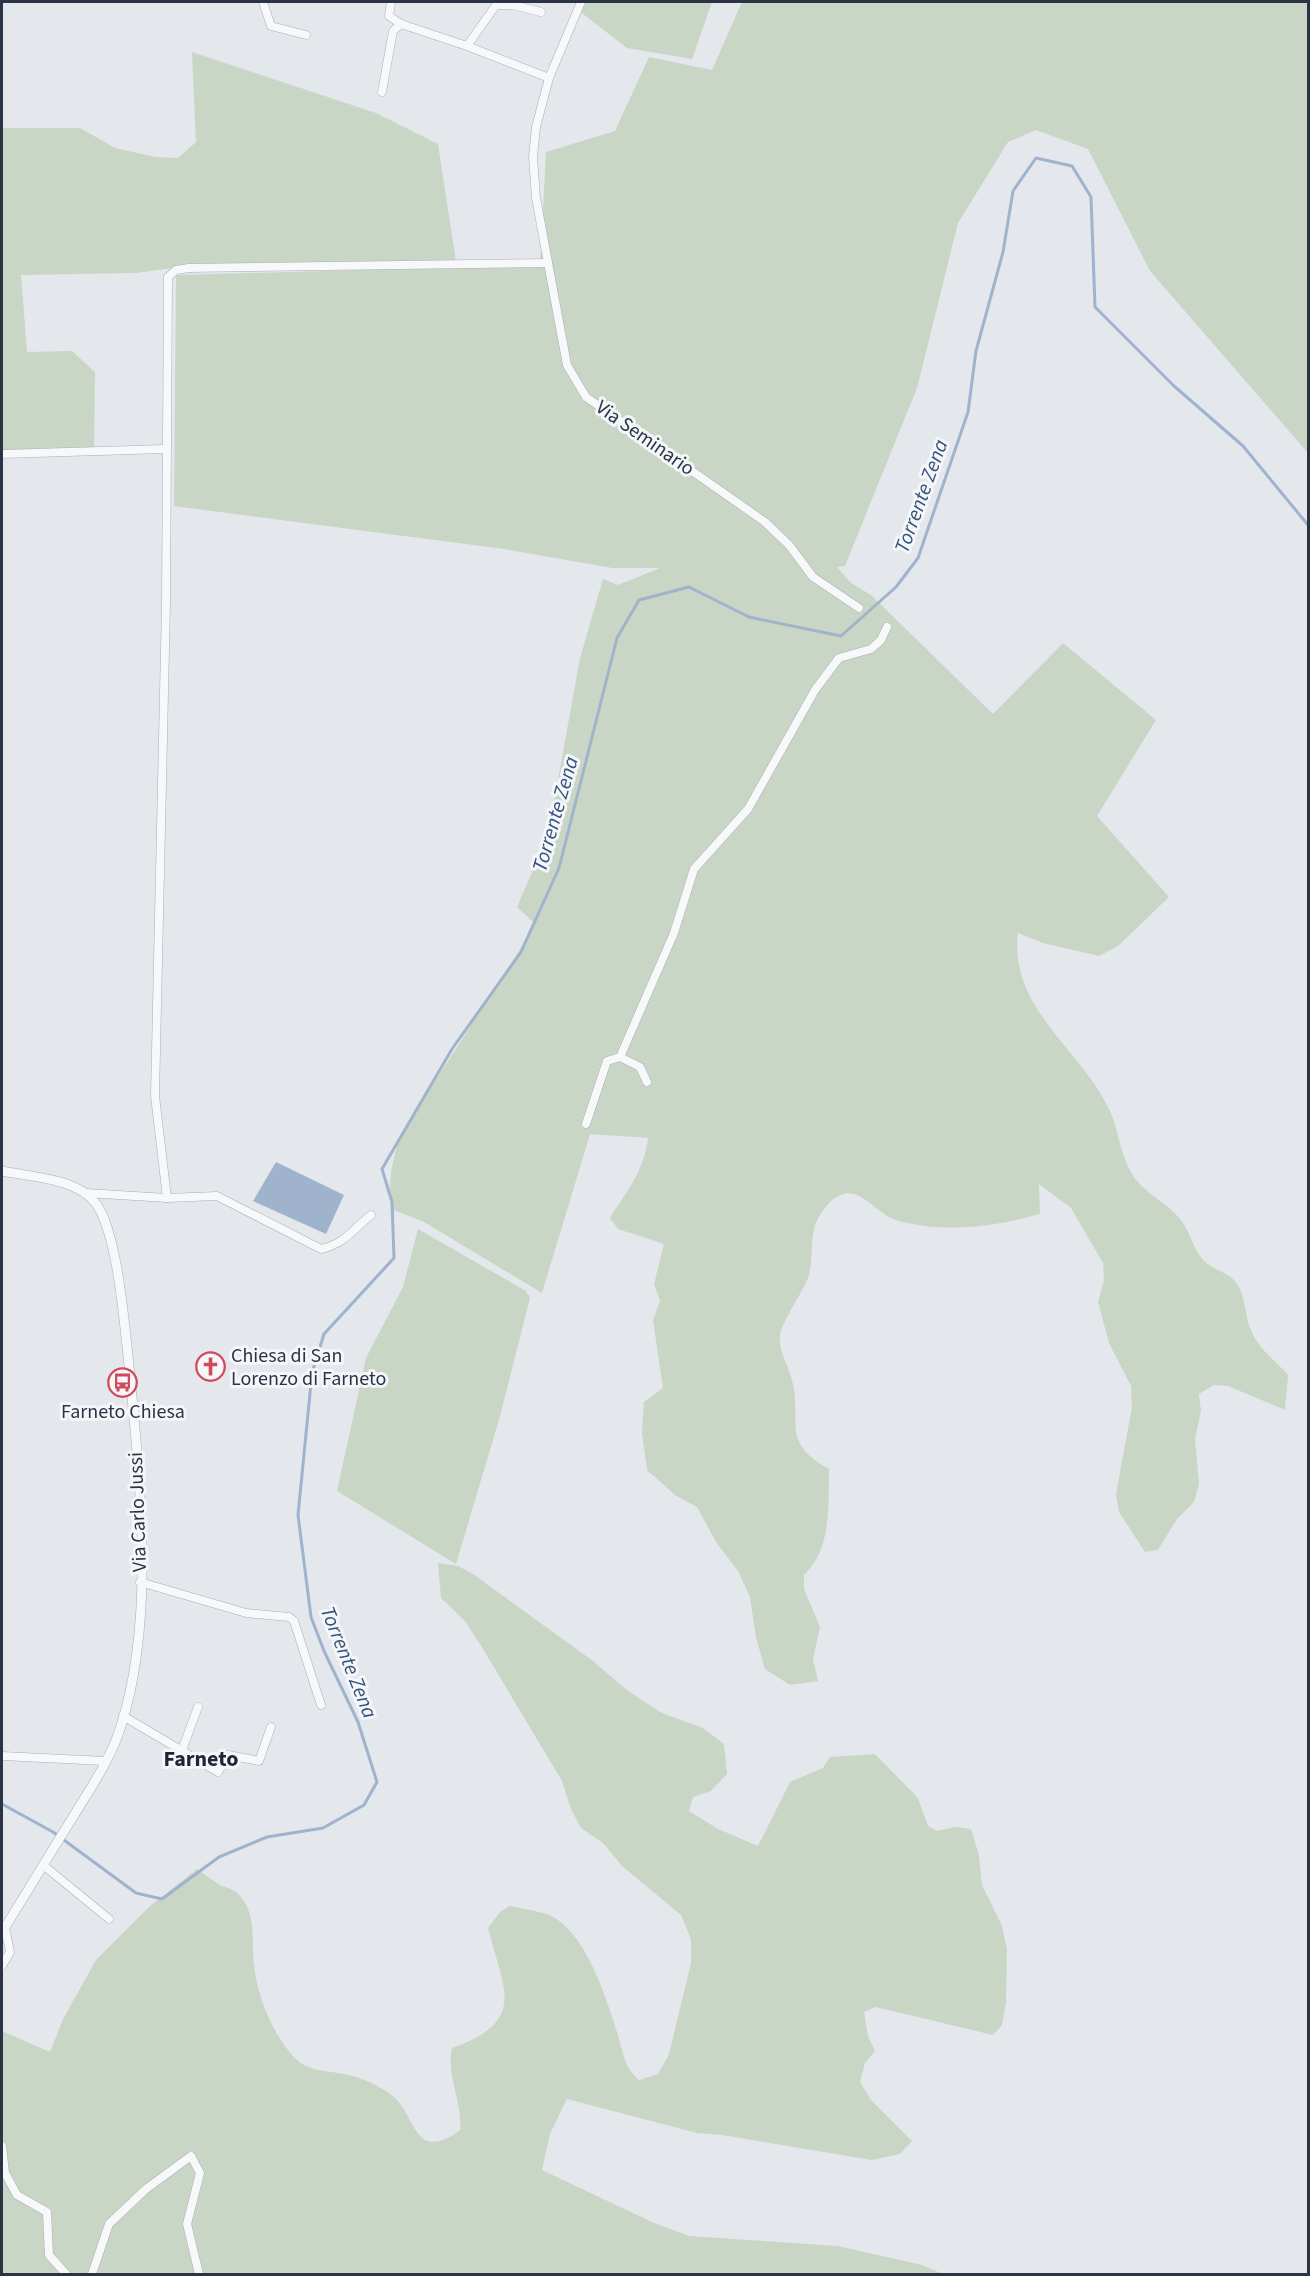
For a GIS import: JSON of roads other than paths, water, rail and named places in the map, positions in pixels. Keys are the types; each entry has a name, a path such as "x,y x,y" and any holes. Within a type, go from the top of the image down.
{"street":[{"path":"263,2 271,26 306,35"},
{"path":"391,2 389,16 401,24 467,46 549,78"},
{"name":"Via Seminario","path":"581,2 549,78 536,126 533,157 536,198 567,365 586,397 765,522 789,545 813,577 859,608"},
{"path":"467,46 496,5 513,4 541,12"},
{"path":"382,92 393,31 401,24"},
{"path":"167,1198 154,1096 166,604 165,449 168,277 176,270 548,263"},
{"path":"2,454 165,449"},
{"path":"620,1057 674,933 694,869 748,809 815,690 839,658 871,650 881,640 887,627"},
{"path":"586,1124 607,1061 620,1057 640,1067 647,1082"},
{"path":"2,1171 62,1184 86,1193 167,1198 217,1196 321,1249 340,1245 371,1215"},
{"name":"Via Carlo Jussi","path":"3,1930 96,1781 123,1716 137,1644 140,1508 119,1284 106,1227 97,1206 86,1193"},
{"path":"140,1582 246,1613 289,1617 294,1621 321,1705"},
{"path":"182,1750 198,1707"},
{"path":"123,1716 218,1772 228,1755 259,1761 271,1727"},
{"path":"2,1755 105,1761"},
{"path":"48,1869 109,1919"},
{"path":"2,1966 9,1952 3,1930"},
{"path":"2,2146 5,2173 17,2195 47,2212 49,2255 66,2274"},
{"path":"92,2274 109,2224 146,2188 191,2156 200,2173 187,2224 199,2274"}],"water":[{"path":"276,1162 344,1195 326,1234 253,1201"}],"waterway":[{"name":"Torrente Zena","path":"2,1804 53,1832 136,1893 162,1899 219,1857 267,1837 323,1828 364,1805 377,1782 358,1722 324,1651 311,1617 298,1515 312,1373 324,1334 394,1258 392,1202 382,1169 452,1049 521,952 559,868 617,638 639,600 689,587 749,617 841,636 896,587 918,558 968,412 976,351 1003,252 1013,191 1036,158 1072,166 1091,197 1095,307 1174,386 1243,446 1308,525"}],"place":[{"name":"Chiesa di San Lorenzo di Farneto","path":"210,1367"},
{"name":"Farneto Chiesa","path":"123,1382"}],"district":[{"name":"Farneto","path":"201,1759"}]}
